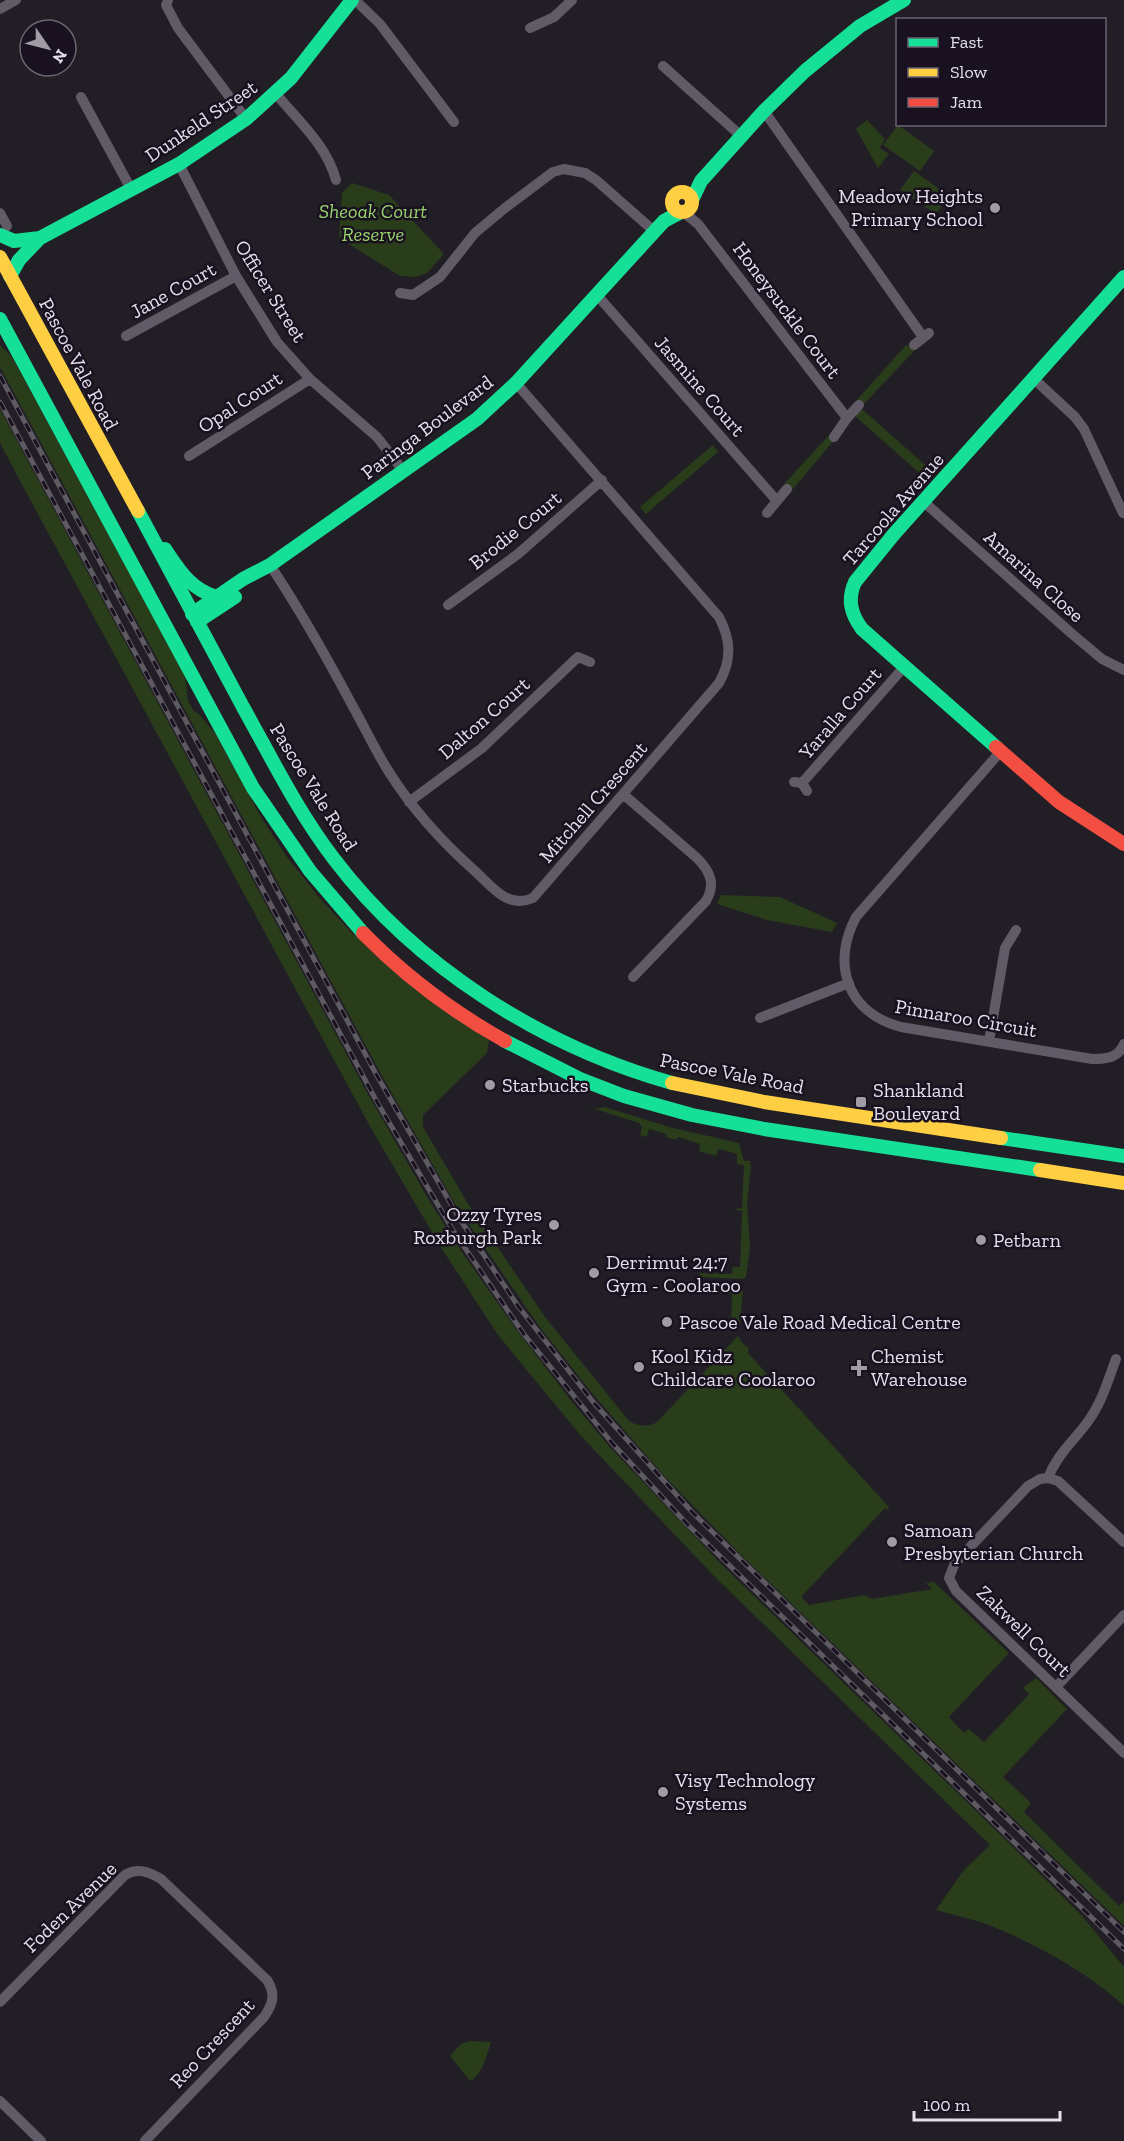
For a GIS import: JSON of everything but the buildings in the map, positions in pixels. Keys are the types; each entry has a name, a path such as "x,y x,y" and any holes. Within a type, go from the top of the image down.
{"main road":[{"name":"Dunkeld Street","path":"4,231 9,241 17,243 40,238 179,164 246,119 276,94 353,0"},
{"path":"683,203 764,111 831,49 860,26 904,0"},
{"name":"Paringa Boulevard","path":"184,625 217,597 243,579 270,565 477,419 516,383 659,226 683,203"},
{"name":"Dunkeld Street","path":"10,276 19,260 40,238"},
{"name":"Pascoe Vale Road","path":"0,257 152,538 184,625 253,788 303,864 350,920 409,974 476,1024 555,1067 600,1087 668,1109 774,1130 1124,1184"},
{"name":"Tarcoola Avenue","path":"1124,277 881,550 850,591 853,617 862,629 1059,802 1124,844"},
{"name":"Pascoe Vale Road","path":"0,319 184,625 326,847 368,897 433,959 490,1001 540,1030 579,1050 662,1080 706,1092 778,1104 1124,1156"},
{"path":"152,538 157,540 188,582 201,592 217,597"},
{"name":"Paringa Boulevard","path":"184,625 248,587 270,565"},
{"path":"774,1130 778,1104"}],"street":[{"path":"0,9 16,0"},
{"path":"168,0 166,5 178,28 246,119"},
{"path":"353,0 380,24 454,122"},
{"path":"530,28 554,17 572,0"},
{"path":"661,64 741,136"},
{"path":"276,94 322,149 333,165 336,180"},
{"path":"81,97 131,189"},
{"path":"764,111 926,335 914,345"},
{"name":"Officer Street","path":"179,164 236,276 277,342 310,379 377,437 404,472"},
{"path":"400,293 413,295 440,277 475,233 536,184 553,172 564,169 585,173 659,226"},
{"name":"Honeysuckle Court","path":"683,203 847,418"},
{"path":"0,213 4,231"},
{"name":"Jane Court","path":"126,336 236,276"},
{"name":"Jasmine Court","path":"597,295 777,501"},
{"path":"1033,378 1075,417 1084,429 1122,515"},
{"name":"Opal Court","path":"189,456 310,379"},
{"name":"Mitchell Crescent","path":"270,565 303,615 387,770 409,802 435,833 498,892 511,901 523,902 533,898 719,683 726,670 728,642 725,628 719,617 516,383"},
{"path":"834,436 859,405"},
{"name":"Brodie Court","path":"445,606 518,554 602,480"},
{"path":"767,513 787,489"},
{"name":"Amarina Close","path":"924,502 1071,633 1102,659 1124,670"},
{"name":"Dalton Court","path":"409,802 489,742 577,652 590,662"},
{"name":"Yaralla Court","path":"801,786 904,667"},
{"name":"Pinnaroo Circuit","path":"1001,752 856,917 848,933 843,955 849,983 855,997 866,1010 888,1024 1092,1059 1114,1057 1123,1050"},
{"path":"623,794 697,858 706,867 711,878 706,901 632,978"},
{"path":"989,1041 1005,948 1017,930"},
{"path":"758,1016 849,983"},
{"path":"1116,1359 1095,1411 1058,1457 1048,1478 1064,1484 1124,1542"},
{"name":"Zakwell Court","path":"1048,1478 1034,1481 1028,1486 955,1563 949,1578 956,1591 1124,1753"},
{"path":"1056,1687 1124,1615"},
{"name":"Foden Avenue","path":"0,2002 125,1875 130,1872 143,1871"},
{"name":"Reo Crescent","path":"143,1871 161,1879 267,1980 272,1987 274,1998 264,2017 146,2141"},
{"path":"0,2101 41,2141"}],"green space":[{"path":"867,120 885,139 880,148 889,154 878,168 856,129"},
{"path":"899,126 934,151 920,171 883,145"},
{"path":"914,171 949,196 936,214 900,190"},
{"name":"Sheoak Court Reserve","path":"352,183 389,195 444,254 427,273 416,277 400,276 339,238 342,193"},
{"path":"0,345 12,357 185,675 188,701 195,713 197,712 215,733 261,817 287,857 318,896 353,934 489,1040 487,1053 423,1115 423,1127 467,1202 545,1317 629,1421 643,1426 657,1422 738,1336 749,1348 748,1353 888,1506 889,1511 885,1508 801,1597 809,1605 864,1595 872,1599 932,1589 926,1583 934,1582 1009,1653 949,1717 964,1733 969,1729 984,1742 1029,1694 1023,1688 1036,1678 1067,1709 1003,1777 1031,1803 1024,1812 1119,1906 1124,1901 1124,1926 739,1553 664,1476 591,1392 539,1326 458,1209 382,1076 0,367"},
{"path":"906,345 917,348 861,407 855,402"},
{"path":"0,409 369,1096 430,1202 516,1329 609,1446 722,1565 1083,1917 1124,1967 1124,2006 1078,1971 1042,1950 989,1925 936,1910 963,1871 990,1845 716,1578 581,1436 498,1335 442,1249 372,1130 19,479 0,443"},
{"path":"856,409 863,410 932,471 925,478 856,417"},
{"path":"830,434 835,439 792,490 784,484"},
{"path":"713,445 718,452 646,514 640,507"},
{"path":"721,895 780,897 837,923 832,932 767,920 717,904"},
{"path":"605,1107 669,1127 739,1143 744,1161 750,1161 751,1167 747,1203 750,1249 746,1277 743,1279 699,1277 700,1273 732,1274 733,1267 740,1267 742,1211 735,1209 742,1208 744,1165 737,1164 737,1154 719,1149 716,1156 699,1151 700,1144 678,1137 676,1140 649,1129 647,1137 640,1135 642,1127 639,1123 595,1109 588,1110"},
{"path":"703,1288 743,1290 740,1323 731,1328 732,1294 695,1293 696,1290 703,1290"},
{"path":"469,2041 491,2042 481,2070 470,2081 450,2056 461,2044"}],"railway":[{"path":"0,376 376,1074 459,1218 518,1306 594,1403 692,1512 1124,1932"},
{"path":"0,402 377,1102 454,1232 523,1333 612,1443 688,1525 1124,1949"}],"traffic: fast":[{"path":"10,276 19,260 40,238 179,164 246,119 291,78 352,0"},
{"path":"692,200 701,181 764,111 805,71 860,26 904,0"},
{"path":"192,614 243,579 270,565 477,419 516,383 664,221 681,212"},
{"path":"0,235 14,241 40,238"},
{"path":"996,747 862,629 851,607 851,595 855,582 894,534 1124,277"},
{"path":"0,319 253,788 310,871 363,933"},
{"path":"138,511 297,804 334,859 367,898 403,934 443,968 485,998 530,1025 576,1048 672,1083"},
{"path":"165,549 181,572 193,584 200,590 217,597"},
{"path":"197,622 235,597"},
{"path":"505,1041 580,1079 624,1096 692,1115 764,1129 1040,1170"},
{"path":"1001,1138 1124,1156"}],"traffic: slow":[{"path":"682,192 689,195 692,202 689,209 682,212 675,209 672,202 675,195 682,192"},
{"path":"0,257 138,511"},
{"path":"672,1083 764,1102 1001,1138"},
{"path":"1040,1170 1124,1183"}],"traffic: jam":[{"path":"996,747 1059,802 1124,844"},
{"path":"363,933 395,964 430,992 505,1041"}],"place":[{"name":"Meadow Heights Primary School","path":"995,208"},
{"name":"Starbucks","path":"490,1085"},
{"name":"Shankland Boulevard","path":"861,1102"},
{"name":"Ozzy Tyres Roxburgh Park","path":"554,1225"},
{"name":"Petbarn","path":"981,1240"},
{"name":"Derrimut 24:7 Gym - Coolaroo","path":"594,1273"},
{"name":"Pascoe Vale Road Medical Centre","path":"667,1322"},
{"name":"Kool Kidz Childcare Coolaroo","path":"639,1367"},
{"name":"Chemist Warehouse","path":"859,1368"},
{"name":"Samoan Presbyterian Church","path":"892,1542"},
{"name":"Visy Technology Systems","path":"663,1792"}]}
